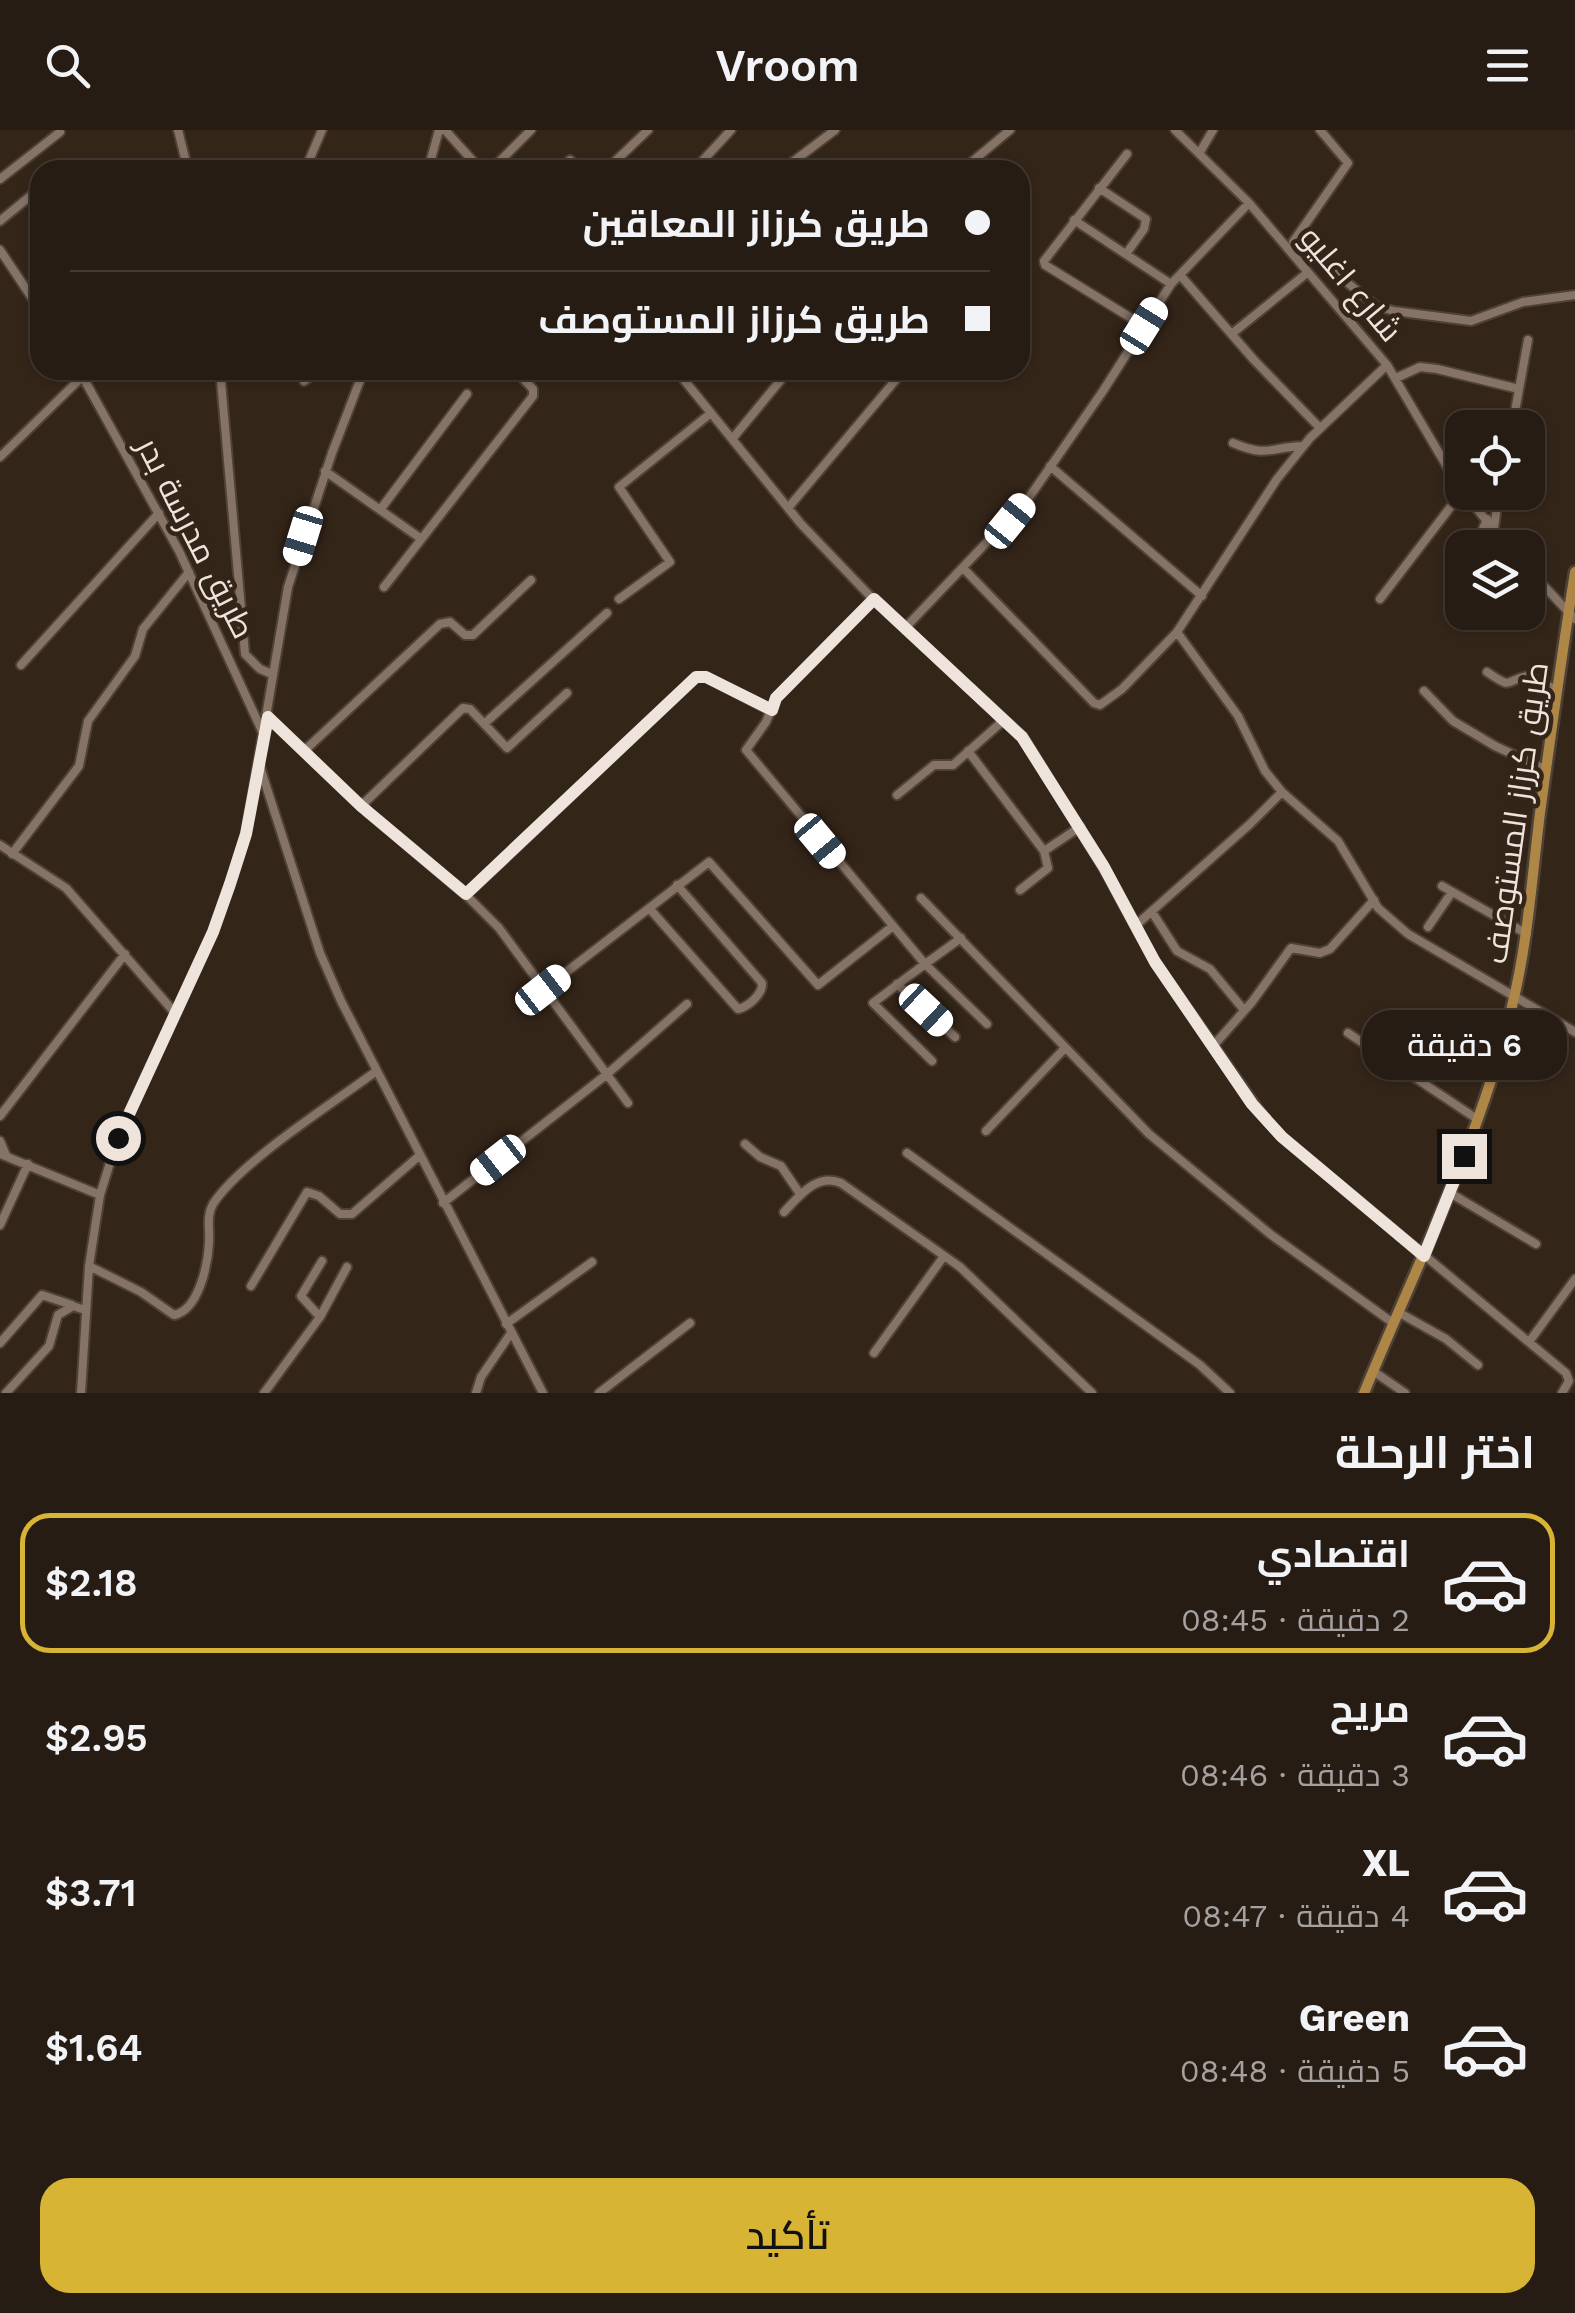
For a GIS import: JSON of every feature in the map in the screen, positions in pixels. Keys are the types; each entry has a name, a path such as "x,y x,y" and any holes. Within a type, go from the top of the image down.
{"main road":[{"name":"طريق كرزاز المستوصف","path":"1364,1393 1450,1193 1514,998 1527,934 1556,690 1572,616 1575,572"}],"street":[{"path":"178,130 186,160"},
{"path":"309,160 322,130"},
{"path":"432,160 442,130 471,160"},
{"path":"501,160 531,130"},
{"path":"616,160 648,130"},
{"path":"703,160 731,130"},
{"path":"795,160 835,130"},
{"path":"974,160 1010,130"},
{"name":"شارع اغليو","path":"1175,130 1250,202 1387,365 1445,461"},
{"path":"1200,152 1213,130"},
{"path":"1288,248 1348,164 1320,130"},
{"path":"0,178 60,132"},
{"path":"1127,154 1045,257 1045,265 1144,326"},
{"path":"1100,188 1146,219 1144,229 1126,254"},
{"path":"0,222 30,196"},
{"path":"905,628 1010,521 1171,284 1250,202"},
{"path":"1074,220 1171,284"},
{"path":"1295,240 1376,306 1394,311 1471,322 1523,302 1575,295"},
{"path":"0,250 30,295"},
{"path":"1234,332 1307,272"},
{"path":"1180,275 1320,428"},
{"path":"1515,410 1528,340"},
{"path":"963,568 1100,705 1122,689 1177,632 1277,479 1303,446 1387,365"},
{"path":"1396,378 1420,367 1437,368 1519,388"},
{"path":"0,457 74,380"},
{"name":"طريق مدرسة بدر","path":"85,380 189,572 262,732"},
{"path":"221,380 245,654 260,669 272,674"},
{"path":"82,1393 89,1266 100,1195 118,1138 213,932 246,834 288,587 360,380"},
{"path":"384,587 533,396 533,389 524,380"},
{"path":"684,380 788,508 874,599 1022,737 1080,827 1155,962 1252,1104 1282,1137 1570,1377 1562,1393"},
{"path":"733,438 781,380"},
{"path":"788,508 896,380"},
{"path":"380,510 467,394"},
{"path":"619,599 670,562 618,487 711,412"},
{"path":"1234,443 1269,453 1303,446"},
{"path":"1050,466 1202,596"},
{"path":"325,472 420,538"},
{"path":"1380,599 1449,510"},
{"name":"شارع اغليو","path":"1480,510 1494,528"},
{"path":"1494,528 1496,510"},
{"path":"20,665 159,513"},
{"path":"1483,530 1488,519"},
{"path":"12,854 80,766 88,721 135,656 144,630 189,572"},
{"path":"304,751 440,624 450,622 465,636 473,636 530,580"},
{"path":"1545,587 1572,616"},
{"path":"874,599 776,698 748,744 747,756 925,964 987,1024"},
{"path":"484,724 607,614"},
{"path":"1177,632 1238,716 1260,762 1282,792 1338,841 1374,900 1408,934 1575,1032"},
{"path":"1487,672 1504,684 1528,676 1556,690"},
{"path":"466,894 696,677 706,677 772,710"},
{"path":"1424,691 1453,721 1547,770"},
{"path":"361,806 463,708 470,708 507,748 567,693"},
{"path":"268,717 499,928 628,1103"},
{"path":"897,795 934,765 952,765 1004,720"},
{"path":"968,752 1044,851 1048,868 1020,890"},
{"path":"258,763 320,953 376,1072 543,1393"},
{"path":"1134,926 1282,792"},
{"path":"1044,851 1080,827"},
{"path":"0,845 66,888 175,1014"},
{"path":"543,990 706,862 712,863 818,985 893,926"},
{"path":"649,908 738,1009 745,1007 761,991 762,983 677,886"},
{"path":"1442,886 1527,934"},
{"path":"1428,927 1452,892"},
{"path":"921,898 1148,1134 1270,1234 1396,1317 1446,1339 1478,1365"},
{"path":"1214,1045 1291,948 1310,953 1330,949 1374,900"},
{"path":"1152,912 1177,951 1210,968 1244,1010"},
{"path":"932,1061 874,1006 897,984 961,938"},
{"path":"0,1116 125,954"},
{"path":"897,984 955,1037"},
{"path":"443,1202 606,1075 687,1004"},
{"path":"1348,1033 1477,1119"},
{"path":"986,1130 1064,1049"},
{"path":"89,1266 141,1292 174,1315 182,1313 192,1303 203,1278 210,1208 264,1154 376,1072"},
{"path":"0,1140 3,1155 100,1195"},
{"path":"745,1144 760,1158 781,1166 800,1194"},
{"path":"906,1153 1200,1365 1230,1393"},
{"path":"251,1286 307,1192 320,1196 340,1214 352,1214 419,1156"},
{"path":"0,1225 28,1164"},
{"path":"784,1212 820,1180 828,1178 841,1183 960,1267 1092,1393"},
{"path":"1450,1193 1536,1244"},
{"path":"874,1353 944,1256"},
{"path":"320,1317 300,1296 322,1261"},
{"path":"476,1393 509,1328 592,1262"},
{"path":"264,1393 320,1317 346,1268"},
{"path":"1529,1342 1575,1280"},
{"path":"0,1342 42,1295 85,1310"},
{"path":"6,1393 48,1346 58,1315 73,1306"},
{"path":"599,1393 690,1323"},
{"path":"1373,1372 1405,1393"}],"route":[{"path":"118,1138 213,932 246,834 262,732 268,717 361,806 466,894 696,677 706,677 772,710 776,698 874,599 1022,737 1060,792 1155,962 1252,1104 1282,1137 1424,1256 1464,1156"}]}
